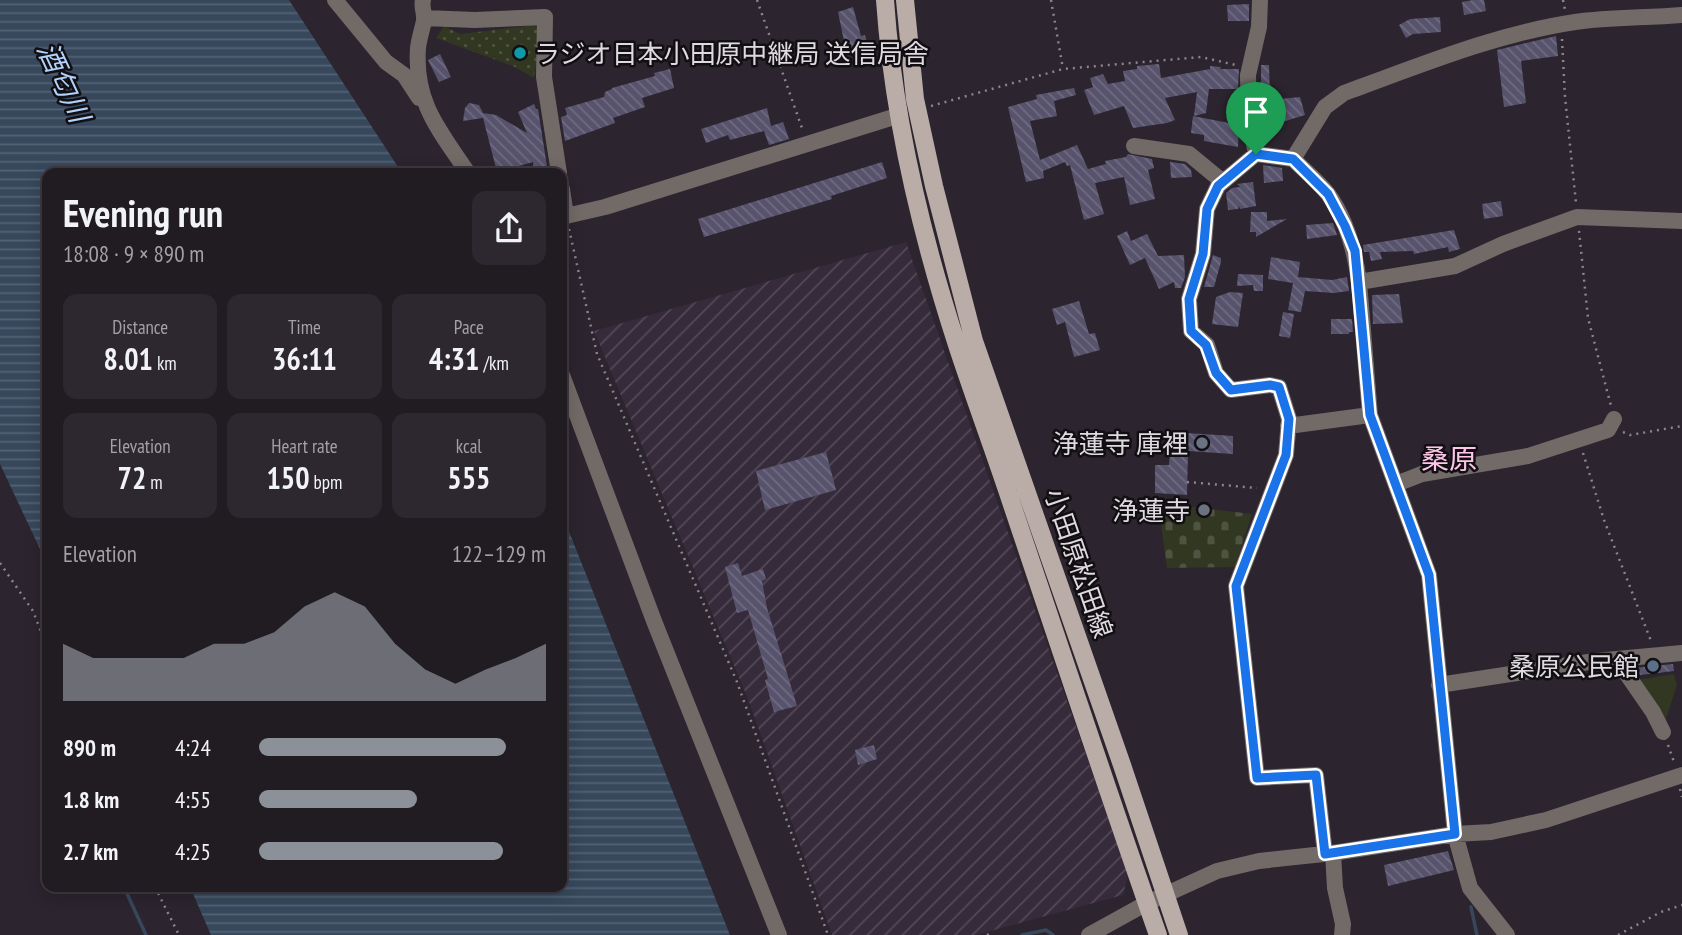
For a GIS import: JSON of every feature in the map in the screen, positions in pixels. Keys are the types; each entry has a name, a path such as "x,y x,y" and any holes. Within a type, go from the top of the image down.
{"main road":[{"name":"小田原松田線","path":"885,0 887,30 937,200 974,341 1179,935"},
{"name":"小田原松田線","path":"905,0 911,75 910,171 926,238 957,344 1099,770 1158,935"}],"street":[{"path":"335,0 386,62 404,75 465,168"},
{"path":"1256,154 1249,120 1250,68 1259,27 1260,0"},
{"path":"426,110 419,79 420,5 475,20 545,17 544,77 558,168"},
{"path":"1293,159 1325,107 1344,93 1479,44 1560,25 1682,15"},
{"path":"567,216 605,207 909,112"},
{"path":"1134,146 1189,155 1223,182"},
{"path":"1342,935 1343,924 1316,775 1257,778 1236,586 1286,455 1289,419 1279,387 1270,385 1231,390 1216,373 1206,345 1191,331 1189,299 1203,254 1207,209 1223,182 1256,154 1293,159 1328,194 1355,251 1370,415 1429,575 1455,834 1470,888 1507,935"},
{"path":"1359,282 1455,266 1503,244 1577,217 1682,221"},
{"path":"567,388 654,621 779,935"},
{"path":"1288,426 1370,415"},
{"path":"1396,484 1422,474 1528,456 1608,430 1614,419"},
{"path":"1439,685 1595,661 1682,653"},
{"path":"1617,660 1653,712 1663,732"},
{"path":"1089,935 1147,903 1217,871 1259,861 1455,834 1491,832 1546,820 1682,775"}],"path":[{"path":"757,0 798,120 809,144"},
{"path":"1051,0 1063,69"},
{"path":"1560,25 1588,318 1616,430 1630,435 1682,426"},
{"path":"909,112 1063,69 1201,57 1250,68"},
{"path":"567,220 597,355 737,682 828,935"},
{"path":"1580,440 1604,520 1657,656"},
{"path":"1187,482 1273,489"},
{"path":"0,563 33,611 42,634"},
{"path":"158,892 179,935"},
{"path":"1618,935 1661,912 1682,905"}],"shaded area":[{"path":"906,242 1128,875 1123,895 976,935 832,935 748,699 594,331"}],"green space":[{"path":"534,25 541,32 534,78 513,66 436,38 444,26 460,34"},
{"path":"1158,503 1252,514 1235,567 1167,568"},
{"path":"1674,674 1677,685 1666,719 1661,719 1636,680"}],"water":[{"name":"酒匂川","path":"0,0 289,0 399,168 42,168 42,553 0,464"},
{"path":"567,527 730,935 211,935 192,892 567,892"}],"building":[{"path":"1484,0 1486,11 1464,15 1462,2"},
{"path":"1249,4 1249,21 1228,21 1227,5"},
{"path":"853,7 861,36 865,35 869,50 847,56 838,12"},
{"path":"1440,17 1441,32 1413,34 1406,38 1399,25 1410,19"},
{"path":"1556,36 1558,56 1521,61 1526,103 1504,107 1497,50"},
{"path":"440,54 451,77 439,82 428,60"},
{"path":"1159,64 1161,78 1210,69 1210,66 1239,69 1238,89 1209,89 1206,113 1194,116 1197,92 1165,98 1175,120 1167,123 1133,128 1124,106 1094,115 1084,90 1093,87 1090,78 1103,74 1108,84 1125,81 1123,71 1137,69 1137,66"},
{"path":"1261,65 1269,65 1270,96 1261,97"},
{"path":"670,69 674,88 642,98 645,107 613,118 615,123 565,141 561,117 567,115 565,108 604,97 605,92 612,88"},
{"path":"1074,88 1076,95 1054,101 1057,116 1030,121 1040,160 1077,145 1088,169 1106,164 1105,161 1126,157 1128,154 1152,159 1154,168 1148,170 1155,199 1130,205 1124,177 1095,183 1104,214 1084,220 1070,165 1067,166 1065,162 1043,171 1044,178 1026,182 1008,107 1037,99 1036,95"},
{"path":"1300,97 1305,115 1282,122 1262,123 1261,101"},
{"path":"469,103 479,105 483,113 496,115 527,133 518,112 534,104 538,109 547,168 534,168 533,162 511,168 496,168 483,118 463,121 465,108"},
{"path":"767,108 771,126 783,122 789,139 769,145 764,131 730,140 728,135 706,143 701,129"},
{"path":"1193,116 1239,125 1238,147 1204,141 1204,135 1191,133"},
{"path":"882,162 887,178 831,196 832,199 704,237 698,219"},
{"path":"1170,162 1185,164 1191,170 1192,177 1171,178"},
{"path":"1263,165 1282,168 1283,181 1264,183"},
{"path":"1253,182 1256,206 1240,209 1239,206 1238,209 1228,210 1226,193 1232,188 1240,187 1237,184"},
{"path":"1501,201 1503,216 1484,219 1482,204"},
{"path":"1251,212 1267,212 1267,221 1287,219 1256,237 1256,232 1250,232"},
{"path":"1333,223 1337,235 1307,239 1306,225"},
{"path":"1454,230 1460,249 1449,252 1448,247 1414,254 1413,251 1380,252 1382,259 1371,261 1369,252 1364,252 1363,245"},
{"path":"1127,231 1131,241 1147,234 1158,256 1184,255 1185,277 1181,288 1175,288 1174,282 1159,289 1145,258 1130,265 1117,236"},
{"path":"1213,255 1221,258 1214,287 1204,287"},
{"path":"1271,257 1300,262 1298,277 1332,280 1347,277 1349,291 1305,291 1301,312 1288,310 1293,283 1268,279"},
{"path":"1238,274 1263,275 1263,291 1254,291 1253,285 1237,286"},
{"path":"1230,292 1243,293 1238,327 1212,324 1216,297"},
{"path":"1399,294 1403,323 1373,324 1372,295"},
{"path":"1079,301 1089,334 1095,333 1100,350 1074,357 1065,322 1057,325 1052,309"},
{"path":"1283,312 1294,314 1290,338 1279,336"},
{"path":"1331,319 1352,319 1353,332 1331,334"},
{"path":"1171,432 1233,436 1233,454 1188,451 1187,495 1155,493 1155,465 1169,465"},
{"path":"826,452 836,490 765,510 756,471"},
{"path":"738,563 742,576 763,569 766,579 762,581 767,608 797,706 774,712 765,680 768,679 748,610 737,613 725,567"},
{"path":"1673,664 1674,671 1640,675 1635,668"},
{"path":"874,745 877,759 858,765 855,750"},
{"path":"1448,851 1454,870 1388,886 1384,865"}],"waterway":[{"path":"126,892 146,935"},
{"path":"1471,907 1477,935"},
{"path":"1022,935 1046,930 1053,935"}],"place":[{"name":"ラジオ日本小田原中継局 送信局舎","path":"520,53"},
{"name":"浄蓮寺 庫裡","path":"1202,443"},
{"name":"浄蓮寺","path":"1204,510"},
{"name":"桑原公民館","path":"1653,666"}],"district":[{"name":"桑原","path":"1449,458"}],"route":[{"path":"1256,154 1293,159 1328,194 1355,251 1370,415 1429,575 1455,834 1325,854 1316,775 1257,778 1236,586 1286,455 1289,419 1279,387 1270,385 1231,390 1216,373 1206,345 1191,331 1189,299 1203,254 1207,209 1218,186 1256,154"}]}
